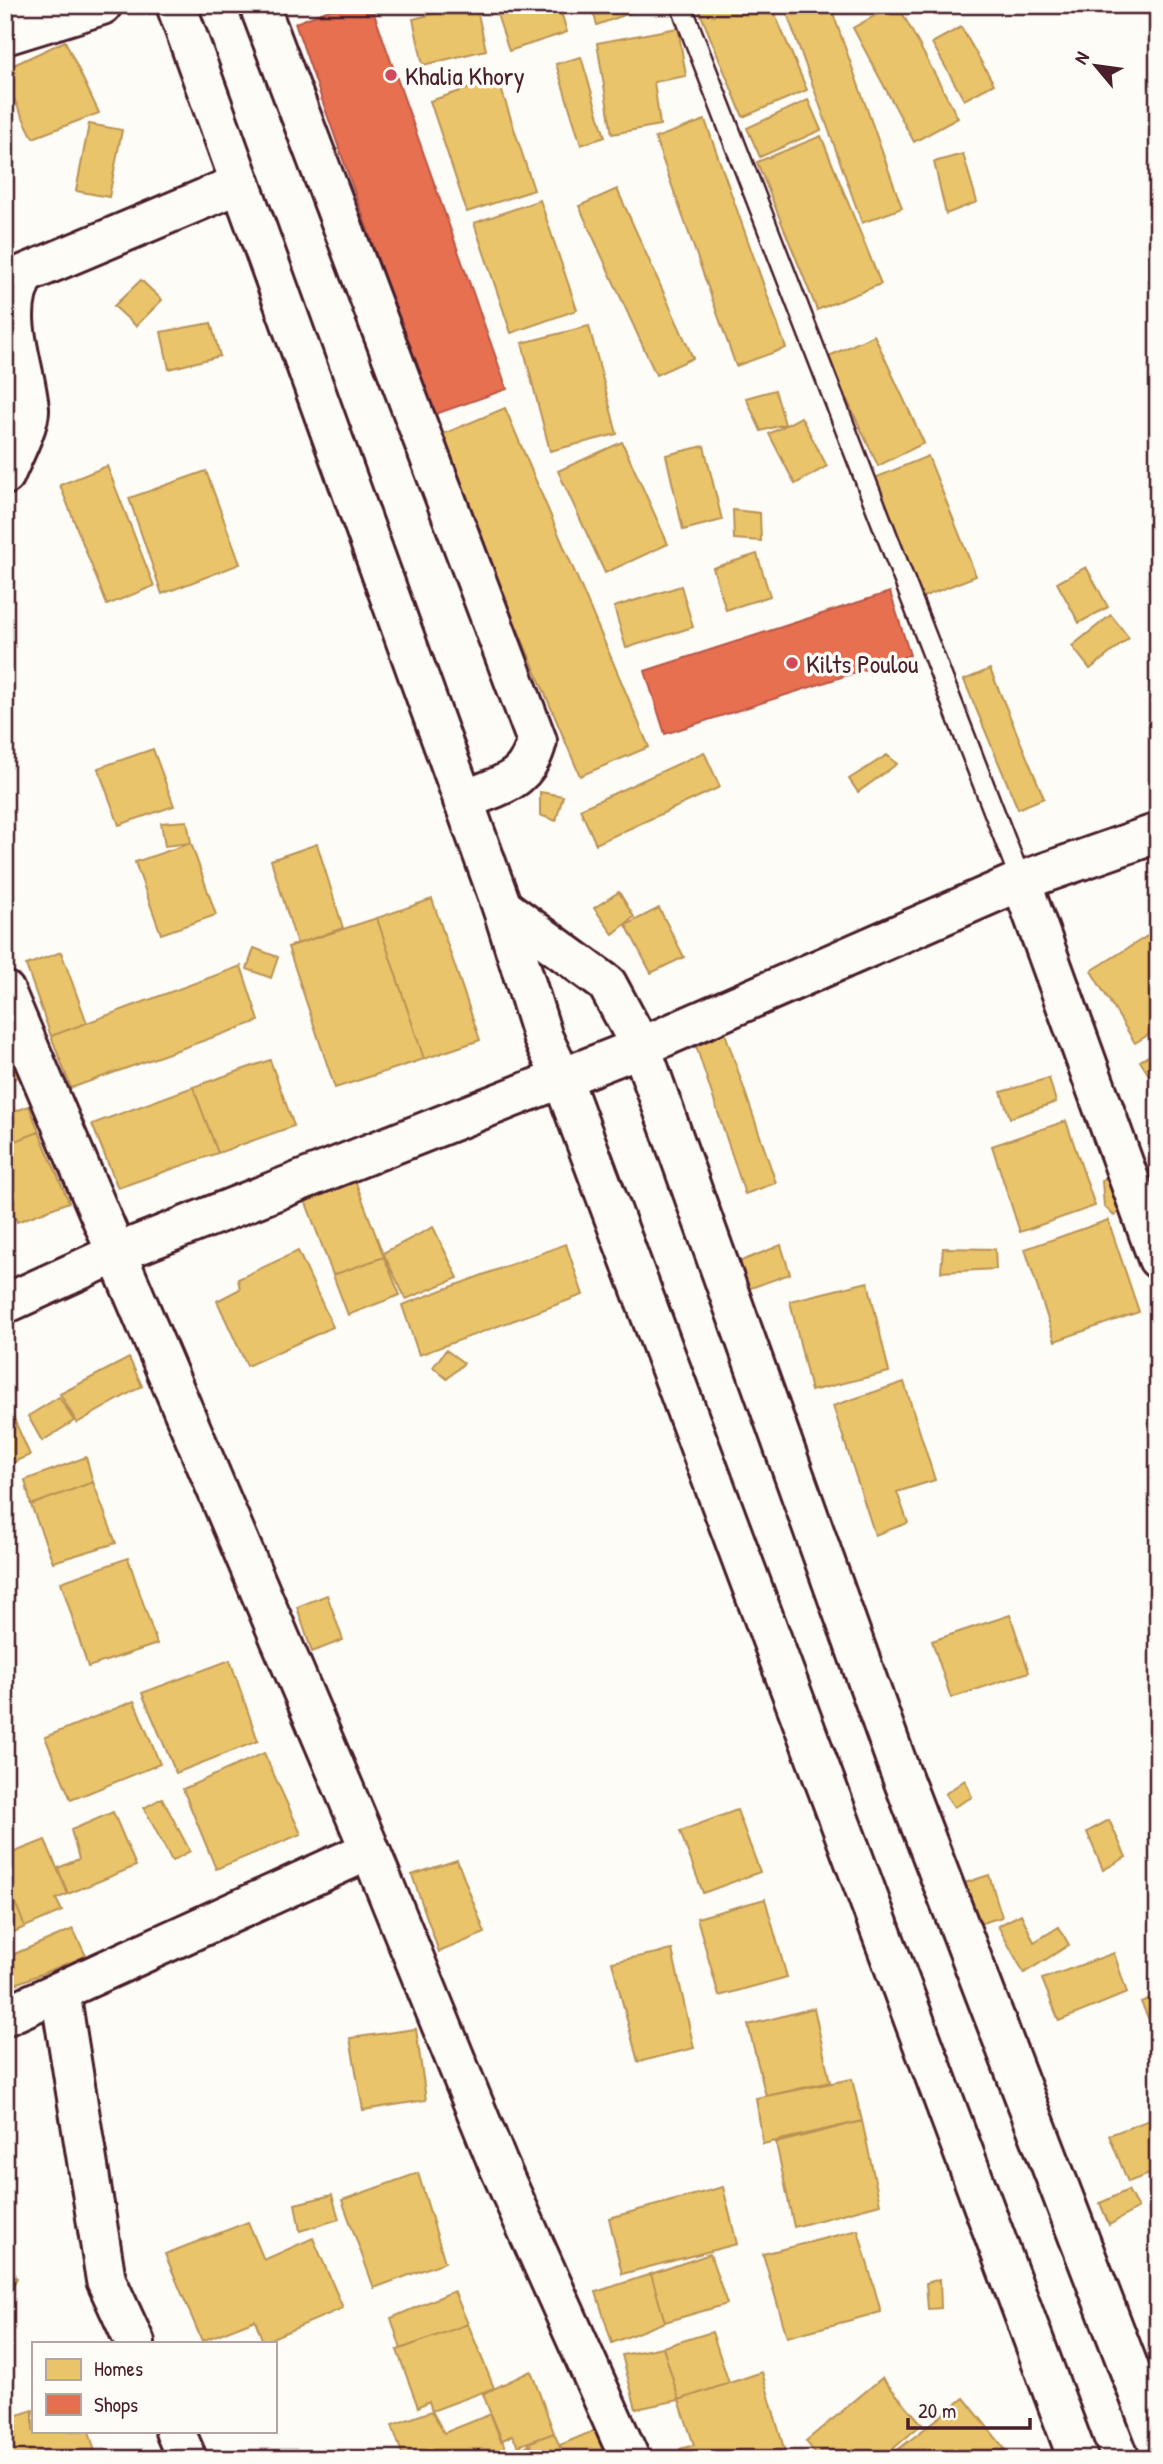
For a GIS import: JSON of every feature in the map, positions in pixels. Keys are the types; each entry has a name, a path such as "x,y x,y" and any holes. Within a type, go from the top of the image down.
{"main road":[{"path":"5,35 102,5"},
{"path":"176,5 502,907 543,1038 562,1078 1078,2459"},
{"path":"259,5 537,741 532,761 522,775 463,801"},
{"path":"5,475 29,412 9,314 14,288 25,274 239,184"},
{"path":"5,1304 117,1254 641,1047 1021,881 1158,833"},
{"path":"1021,881 1158,1259"},
{"path":"502,907 607,984 641,1047 899,1769 1158,2444"},
{"path":"5,991 370,1850 498,2164 630,2459"},
{"path":"5,2016 370,1850"},
{"path":"60,1991 106,2280 135,2342"},
{"path":"175,2432 187,2459"}],"lane":[{"path":"681,5 1021,881"}],"building: Homes":[{"path":"476,5 486,50 423,65 413,19"},
{"path":"494,5 559,5 567,32 509,51"},
{"path":"591,5 652,5 597,25"},
{"path":"697,5 771,5 807,90 743,117"},
{"path":"784,5 830,5 902,208 862,223"},
{"path":"898,5 958,118 914,142 853,28"},
{"path":"961,27 994,84 964,100 932,43"},
{"path":"678,28 686,76 654,82 660,125 612,134 597,43"},
{"path":"65,41 99,113 33,138 5,81 5,69"},
{"path":"581,57 605,137 581,145 556,64"},
{"path":"498,79 534,190 467,212 430,101"},
{"path":"808,100 821,130 760,157 747,128"},
{"path":"705,120 786,348 736,366 655,138"},
{"path":"89,124 122,130 109,197 76,191"},
{"path":"821,136 881,284 817,310 757,162"},
{"path":"963,154 977,202 946,214 934,162"},
{"path":"617,189 693,358 656,375 579,206"},
{"path":"540,200 577,310 511,333 474,223"},
{"path":"141,280 162,300 136,326 114,306"},
{"path":"211,323 220,356 169,369 161,332"},
{"path":"589,326 617,434 550,451 522,343"},
{"path":"874,335 924,443 878,466 827,357"},
{"path":"775,390 785,424 761,431 746,398"},
{"path":"505,408 649,747 580,776 436,437"},
{"path":"801,417 827,466 795,484 769,434"},
{"path":"622,442 668,544 605,573 558,471"},
{"path":"704,446 722,520 683,530 666,455"},
{"path":"928,456 976,576 918,599 870,480"},
{"path":"107,466 154,586 107,605 60,485"},
{"path":"206,471 240,564 162,594 129,498"},
{"path":"733,510 760,513 761,541 734,539"},
{"path":"757,554 770,596 726,610 713,568"},
{"path":"1086,567 1108,607 1079,623 1057,583"},
{"path":"681,586 693,627 626,648 614,607"},
{"path":"1111,615 1129,638 1090,669 1072,646"},
{"path":"990,669 1044,798 1018,809 964,680"},
{"path":"153,749 174,806 119,825 98,768"},
{"path":"704,752 720,787 596,844 580,809"},
{"path":"887,755 897,764 858,792 849,779"},
{"path":"540,792 563,796 556,821 540,815"},
{"path":"187,821 191,843 165,846 161,823"},
{"path":"191,843 216,915 161,934 135,862"},
{"path":"317,844 343,928 297,944 271,860"},
{"path":"619,892 634,917 613,934 594,908"},
{"path":"432,899 480,1040 424,1059 377,918"},
{"path":"659,908 684,957 651,973 626,925"},
{"path":"377,918 424,1059 335,1088 288,947"},
{"path":"1157,930 1158,1029 1135,1043 1091,971"},
{"path":"254,948 278,957 271,978 247,969"},
{"path":"61,952 87,1023 51,1036 26,965"},
{"path":"241,966 259,1021 71,1088 51,1036"},
{"path":"723,1027 776,1183 745,1194 693,1037"},
{"path":"16,1049 25,1075 5,1081 5,1053"},
{"path":"1158,1050 1158,1089 1140,1061"},
{"path":"270,1060 294,1126 218,1153 193,1087"},
{"path":"1049,1078 1056,1102 1010,1118 1001,1092"},
{"path":"193,1087 218,1153 118,1188 92,1124"},
{"path":"29,1106 39,1132 5,1145 5,1115"},
{"path":"1066,1121 1095,1206 1020,1232 992,1146"},
{"path":"39,1132 69,1202 17,1222 5,1195 5,1145"},
{"path":"1158,1165 1158,1192 1148,1170"},
{"path":"1110,1173 1131,1201 1114,1216 1104,1206 1102,1181"},
{"path":"353,1175 384,1257 333,1275 302,1192"},
{"path":"1108,1220 1139,1312 1055,1341 1025,1249"},
{"path":"433,1227 458,1278 406,1299 383,1253"},
{"path":"566,1244 583,1295 419,1355 402,1305"},
{"path":"781,1245 790,1274 745,1290 734,1264"},
{"path":"943,1248 995,1249 996,1269 941,1272"},
{"path":"298,1251 333,1327 247,1366 217,1301 240,1289 238,1279"},
{"path":"384,1257 400,1295 348,1315 333,1275"},
{"path":"868,1282 889,1372 811,1391 790,1301"},
{"path":"446,1350 464,1363 447,1379 433,1367"},
{"path":"129,1358 142,1386 77,1423 60,1394"},
{"path":"904,1382 935,1480 897,1492 908,1523 875,1535 833,1406"},
{"path":"59,1397 74,1421 42,1441 28,1416"},
{"path":"5,1399 30,1455 5,1466"},
{"path":"86,1457 93,1482 31,1505 25,1480"},
{"path":"93,1482 116,1543 53,1562 31,1505"},
{"path":"5,1508 13,1523 5,1528"},
{"path":"128,1558 157,1644 88,1667 61,1582"},
{"path":"327,1595 343,1640 312,1652 297,1607"},
{"path":"1010,1615 1029,1672 951,1698 932,1641"},
{"path":"230,1660 258,1741 176,1773 142,1693"},
{"path":"134,1701 160,1764 71,1800 45,1737"},
{"path":"264,1753 301,1834 216,1869 183,1789"},
{"path":"965,1780 972,1797 954,1807 945,1794"},
{"path":"162,1798 190,1851 172,1861 144,1808"},
{"path":"737,1810 760,1872 703,1893 680,1831"},
{"path":"113,1812 136,1866 68,1894 58,1868 79,1859 71,1830"},
{"path":"1109,1820 1126,1857 1103,1870 1087,1832"},
{"path":"45,1840 68,1894 56,1899 62,1911 25,1927 5,1877 5,1856"},
{"path":"457,1860 485,1933 439,1952 412,1875"},
{"path":"989,1875 1002,1917 975,1925 962,1884"},
{"path":"5,1877 25,1927 5,1936"},
{"path":"765,1899 787,1977 719,1996 697,1918"},
{"path":"1021,1914 1034,1942 1059,1927 1069,1945 1024,1973 998,1926"},
{"path":"73,1929 86,1956 8,1987 5,1958"},
{"path":"672,1950 694,2048 638,2062 612,1962"},
{"path":"1114,1953 1127,1993 1059,2021 1042,1979"},
{"path":"1158,1995 1158,2040 1141,2002"},
{"path":"814,2008 830,2082 766,2096 748,2025"},
{"path":"416,2029 426,2100 363,2110 350,2038"},
{"path":"852,2079 862,2121 763,2144 756,2098"},
{"path":"1158,2117 1158,2171 1128,2182 1109,2135"},
{"path":"862,2121 880,2204 794,2227 776,2143"},
{"path":"418,2173 445,2262 374,2288 342,2200"},
{"path":"723,2187 737,2244 622,2274 609,2218"},
{"path":"1128,2190 1138,2208 1109,2225 1100,2203"},
{"path":"332,2195 339,2219 300,2231 295,2204"},
{"path":"248,2222 264,2260 313,2238 343,2308 263,2342 255,2320 202,2341 165,2254"},
{"path":"858,2230 881,2312 787,2337 763,2254"},
{"path":"710,2254 727,2304 665,2322 651,2274"},
{"path":"5,2271 17,2278 5,2298"},
{"path":"651,2274 665,2322 612,2343 596,2292"},
{"path":"940,2279 941,2308 928,2309 926,2283"},
{"path":"454,2291 468,2324 401,2349 391,2318"},
{"path":"468,2324 494,2388 432,2411 429,2401 418,2407 397,2350"},
{"path":"712,2332 729,2383 679,2400 663,2347"},
{"path":"663,2347 679,2400 636,2409 622,2355"},
{"path":"531,2371 554,2433 518,2446 512,2435 501,2441 483,2394"},
{"path":"762,2372 787,2459 682,2459 680,2449 694,2445 679,2400"},
{"path":"882,2378 922,2424 881,2459 819,2459 806,2441"},
{"path":"964,2398 1005,2449 993,2459 886,2459"},
{"path":"32,2410 32,2432 89,2432 97,2459 10,2459 5,2441 5,2419"},
{"path":"432,2411 444,2433 491,2414 507,2452 490,2459 404,2459 392,2425"},
{"path":"607,2425 619,2459 565,2459 560,2445"},
{"path":"554,2433 565,2459 535,2459 528,2443"},
{"path":"531,2445 536,2459 494,2459"}],"building: Shops":[{"path":"342,5 371,5 507,389 433,415 295,23"},
{"path":"890,592 910,655 665,734 645,671"}],"place":[{"name":"Khalia Khory","path":"391,75"},
{"name":"Kilts Poulou","path":"792,663"}]}
